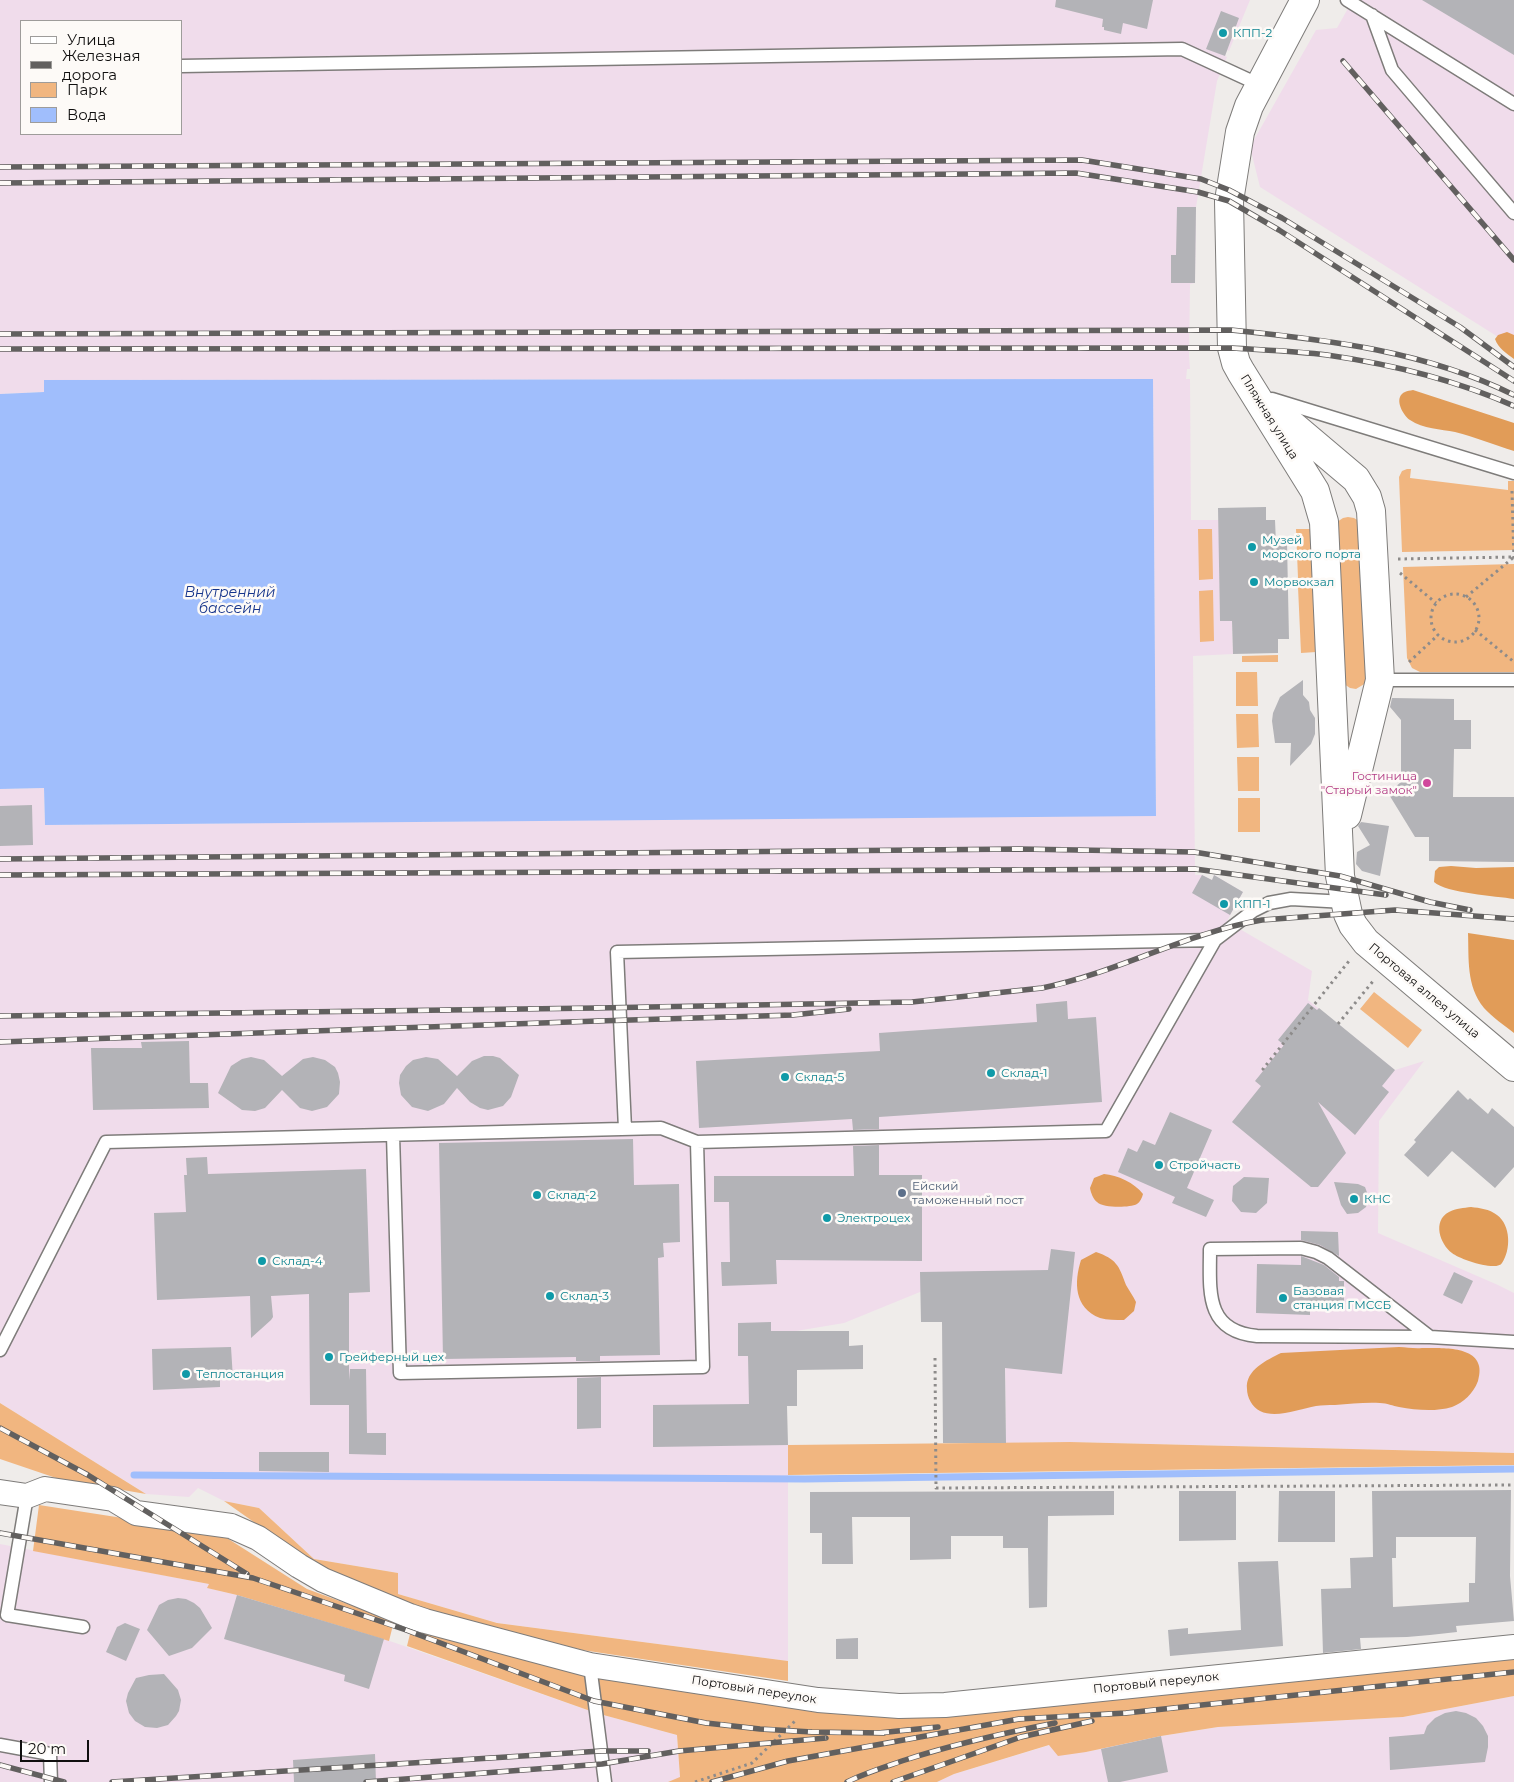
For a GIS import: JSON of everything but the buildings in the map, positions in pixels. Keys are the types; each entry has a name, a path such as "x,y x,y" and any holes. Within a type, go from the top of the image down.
{"street":[{"name":"Пляжная улица","path":"1305,0 1249,106 1240,132 1228,201 1232,348 1236,363 1253,393 1315,492 1324,522 1339,846"},
{"path":"1253,393 1346,469 1360,485 1371,511 1386,566 1391,674 1339,846"},
{"name":"Портовая аллея улица","path":"1339,846 1340,876 1345,902 1353,925 1366,942 1514,1067"},
{"name":"Портовый переулок","path":"27,1496 45,1489 113,1499 136,1512 231,1526 258,1538 323,1580 410,1616 590,1665 818,1700 905,1706 945,1705 1514,1647"},
{"path":"0,1492 27,1496"}],"lane":[{"path":"1347,0 1514,104"},
{"path":"1372,15 1392,70 1514,212"},
{"path":"182,66 1182,50 1260,85"},
{"path":"1253,393 1513,473"},
{"path":"1391,674 1514,680"},
{"path":"0,1350 106,1142 661,1128 697,1142 1106,1131 1215,940 1248,914 1270,903 1291,899 1345,902"},
{"path":"625,1129 617,952 1215,940"},
{"path":"393,1135 400,1373 703,1366 697,1142"},
{"path":"1430,1337 1328,1258 1316,1252 1301,1248 1210,1249 1210,1294 1214,1308 1222,1322 1241,1334 1256,1336 1430,1337 1514,1342"},
{"path":"27,1496 7,1615 83,1627"},
{"path":"590,1665 605,1782"},
{"path":"0,1745 50,1754 51,1782"}],"path":[{"path":"1513,473 1514,558"},
{"path":"1386,566 1514,558"},
{"path":"1466,597 1514,558"},
{"path":"1386,566 1436,603"},
{"path":"1450,594 1466,597 1473,602 1478,613 1478,622 1475,630 1467,638 1456,642 1444,639 1438,635 1431,619 1436,603 1450,594"},
{"path":"1475,630 1514,662"},
{"path":"1391,674 1438,635"},
{"path":"1264,1070 1354,954"},
{"path":"1338,1024 1378,974"},
{"path":"935,1358 936,1488 1514,1485"},
{"path":"695,1782 752,1763 818,1700"}],"shaded area":[{"path":"0,0 1250,0 1229,51 1227,50 1225,56 1227,57 1217,81 1196,207 1195,283 1190,284 1190,369 1187,369 1186,379 1190,379 1191,520 1219,520 1220,621 1232,621 1233,654 1193,656 1195,875 1202,875 1212,880 1214,875 1243,892 1226,923 1235,932 1238,928 1312,971 1308,1000 1395,1070 1424,1061 1379,1121 1378,1233 1514,1293 1514,1453 1070,1442 1006,1443 1004,1271 942,1283 844,1323 796,1331 771,1331 772,1445 788,1445 788,1661 497,1623 398,1594 398,1573 314,1559 259,1508 224,1501 198,1488 189,1497 146,1494 0,1403 0,789 44,788 45,825 1156,815 1153,379 44,380 44,392 0,394"},
{"path":"1351,0 1514,0 1514,350 1495,335 1260,187 1250,147 1316,30 1337,28"},
{"path":"1507,332 1514,335 1514,359 1500,348 1495,339 1498,335"},
{"path":"1413,390 1514,423 1514,451 1455,432 1426,427 1410,420 1405,416 1399,400 1403,393"},
{"path":"1439,867 1476,868 1514,867 1514,899 1472,894 1449,889 1434,882 1435,871"},
{"path":"1468,933 1514,940 1514,1033 1484,1008 1474,991 1470,972"},
{"path":"1104,1174 1120,1178 1135,1186 1143,1194 1140,1201 1137,1204 1122,1207 1097,1202 1092,1196 1090,1188 1094,1178"},
{"path":"1471,1207 1494,1213 1502,1219 1505,1225 1508,1245 1505,1258 1499,1265 1478,1264 1456,1256 1448,1249 1441,1238 1439,1227 1444,1216 1460,1208"},
{"path":"1096,1252 1108,1257 1116,1264 1136,1302 1134,1311 1124,1320 1109,1320 1091,1314 1085,1308 1078,1294 1077,1277 1081,1260"},
{"path":"1399,1347 1452,1349 1471,1355 1477,1361 1480,1369 1474,1390 1468,1397 1452,1407 1432,1410 1412,1409 1385,1403 1369,1403 1318,1406 1288,1413 1273,1414 1260,1411 1250,1402 1247,1382 1253,1371 1264,1362 1281,1353"},
{"path":"0,1544 209,1584 208,1588 384,1639 596,1713 677,1735 680,1778 668,1782 0,1782"},
{"path":"1514,1696 1514,1782 937,1782 954,1774 1050,1745 1086,1752 1161,1736 1218,1727 1403,1717"}],"green space":[{"path":"1411,469 1410,478 1508,490 1508,481 1514,481 1514,550 1402,552 1399,477 1402,471"},
{"path":"1348,517 1359,521 1366,683 1356,689 1344,684 1337,522"},
{"path":"1198,529 1212,529 1213,579 1199,580"},
{"path":"1296,529 1311,529 1313,578 1298,578"},
{"path":"1514,564 1514,672 1420,672 1412,668 1407,658 1403,567"},
{"path":"1313,586 1316,652 1301,653 1298,587"},
{"path":"1213,590 1214,641 1200,642 1199,591"},
{"path":"1278,655 1278,662 1242,662 1242,656"},
{"path":"1236,672 1257,672 1258,706 1236,706"},
{"path":"1236,714 1258,714 1259,747 1237,748"},
{"path":"1237,757 1259,757 1259,791 1238,791"},
{"path":"1238,798 1260,798 1260,832 1238,832"},
{"path":"1374,992 1422,1030 1408,1048 1360,1009"},
{"path":"0,1403 146,1494 59,1479 0,1459"},
{"path":"1070,1442 1514,1453 1514,1465 788,1475 788,1445"},
{"path":"224,1501 259,1508 314,1559 398,1573 398,1594 497,1623 788,1661 788,1681 582,1650 421,1609 309,1561"},
{"path":"39,1505 219,1533 307,1589 394,1621 389,1641 237,1595 207,1588 209,1584 33,1551"},
{"path":"412,1626 895,1716 1514,1656 1514,1696 1403,1717 1218,1727 1058,1756 1049,1745 954,1774 937,1782 668,1782 680,1777 677,1735 596,1713 407,1646"}],"water":[{"name":"Внутренний бассейн","path":"1153,379 1156,816 45,825 44,788 0,789 0,394 44,392 44,380"}],"waterway":[{"path":"134,1475 805,1479 1514,1469"}],"railway":[{"path":"1343,61 1514,260"},
{"path":"0,167 1082,160 1201,179 1229,190 1282,218 1460,327 1514,367"},
{"path":"0,183 1076,173 1198,192 1229,201 1279,230 1514,381"},
{"path":"0,334 1231,330 1340,343 1411,358 1480,380 1514,395"},
{"path":"0,349 1232,348 1315,354 1375,363 1469,388 1514,406"},
{"path":"0,859 1019,849 1194,852 1340,876 1430,902 1470,910"},
{"path":"0,875 1195,869 1386,895"},
{"path":"0,1016 912,1002 1042,988 1097,973 1206,934 1262,920 1395,910 1514,919"},
{"path":"0,1042 793,1015 849,1009"},
{"path":"0,1428 88,1475 247,1574"},
{"path":"0,1533 253,1578 406,1630 594,1701 706,1723 760,1729 884,1733"},
{"path":"712,1782 788,1761 1019,1719 1126,1713 1514,1672"},
{"path":"893,1782 1021,1737 1092,1721"},
{"path":"847,1782 905,1760 942,1749 1055,1723"},
{"path":"878,1733 938,1727"},
{"path":"366,1782 602,1764 679,1751 826,1738"},
{"path":"112,1782 601,1751 648,1751"},
{"path":"0,1765 64,1782"}],"place":[{"name":"КПП-2","path":"1223,33"},
{"name":"Музей морского порта","path":"1252,547"},
{"name":"Морвокзал","path":"1254,582"},
{"name":"Гостиница \"Старый замок\"","path":"1427,783"},
{"name":"КПП-1","path":"1224,904"},
{"name":"Склад-1","path":"991,1073"},
{"name":"Склад-5","path":"785,1077"},
{"name":"Стройчасть","path":"1159,1165"},
{"name":"Ейский таможенный пост","path":"902,1193"},
{"name":"Склад-2","path":"537,1195"},
{"name":"КНС","path":"1354,1199"},
{"name":"Электроцех","path":"827,1218"},
{"name":"Склад-4","path":"262,1261"},
{"name":"Склад-3","path":"550,1296"},
{"name":"Базовая станция ГМССБ","path":"1283,1298"},
{"name":"Грейферный цех","path":"329,1357"},
{"name":"Теплостанция","path":"186,1374"}]}
